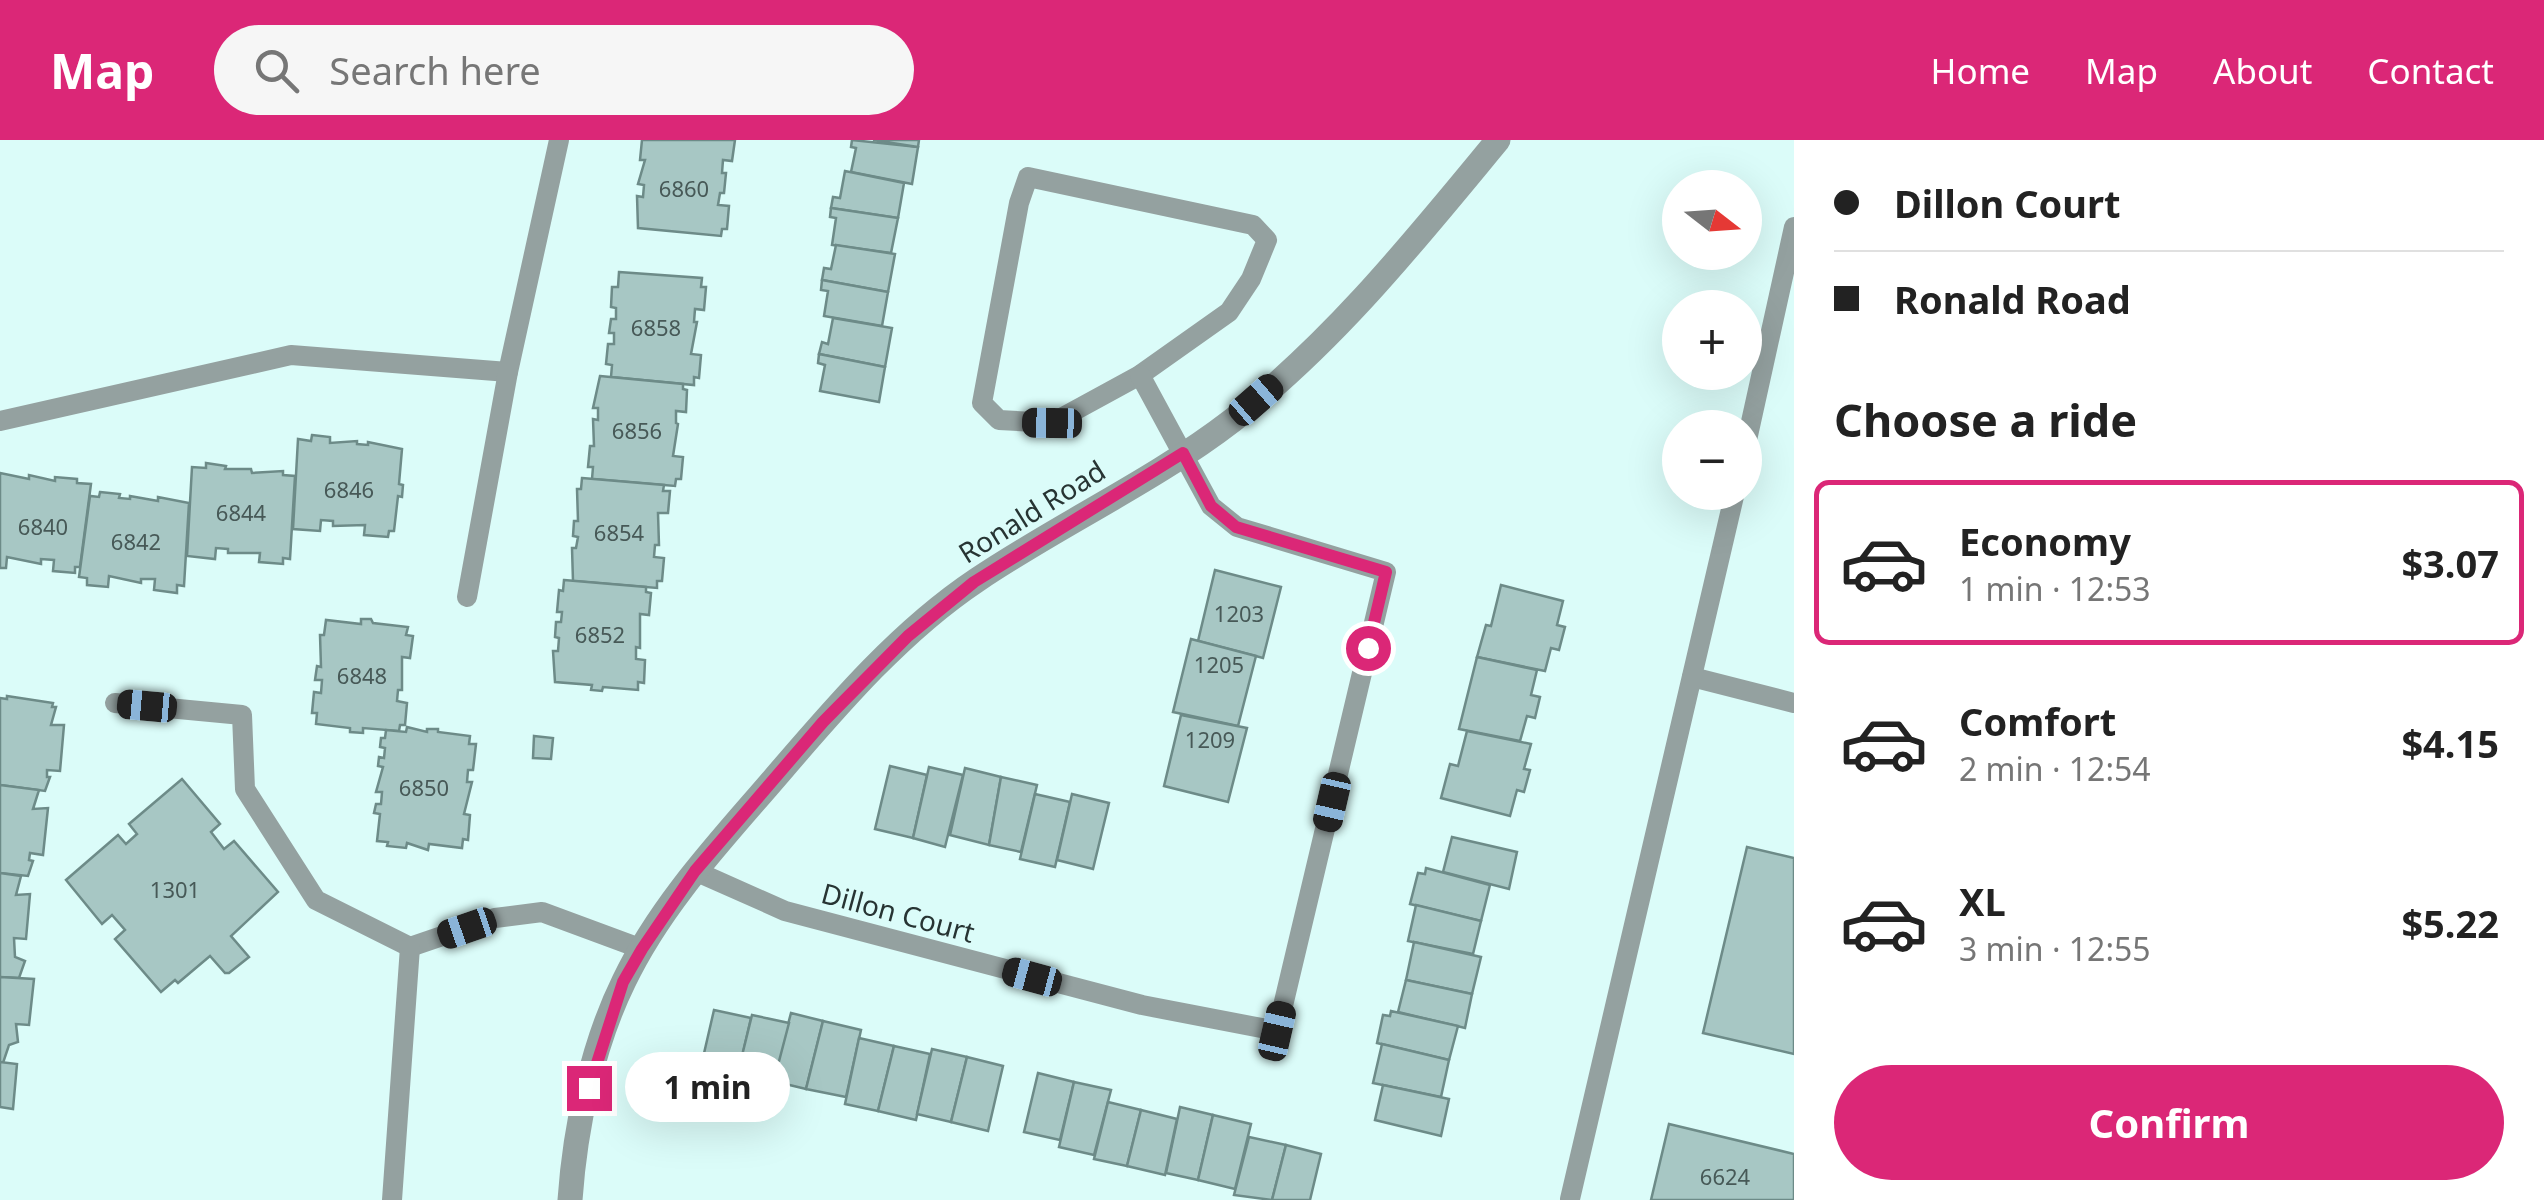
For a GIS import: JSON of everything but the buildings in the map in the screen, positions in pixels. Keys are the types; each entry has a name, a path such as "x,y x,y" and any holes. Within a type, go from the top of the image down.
{"street":[{"name":"Ronald Road","path":"570,1200 577,1135 603,1037 623,982 695,871 823,722 908,636 974,582 1232,420 1394,265 1498,140"}],"lane":[{"path":"467,597 508,372 559,140"},
{"path":"1028,178 1253,225 1267,240 1251,280 1229,312 1140,375 1052,423 999,420 982,403 1018,203 1028,178"},
{"path":"1754,410 1794,226"},
{"path":"0,421 291,355 508,372"},
{"path":"1140,375 1183,453"},
{"name":"Dillon Court","path":"695,871 785,911 1142,1005 1277,1031 1386,572 1236,527 1211,506 1183,453"},
{"path":"1570,1199 1731,510"},
{"path":"1692,677 1794,703"},
{"path":"115,703 242,716 245,789 316,900 410,947 495,918 542,912 642,949"},
{"path":"392,1200 410,947"}],"route":[{"path":"589,1088 623,982 642,949 695,871 823,722 908,636 974,582 1183,453 1211,506 1236,527 1386,572 1368,648"}]}
